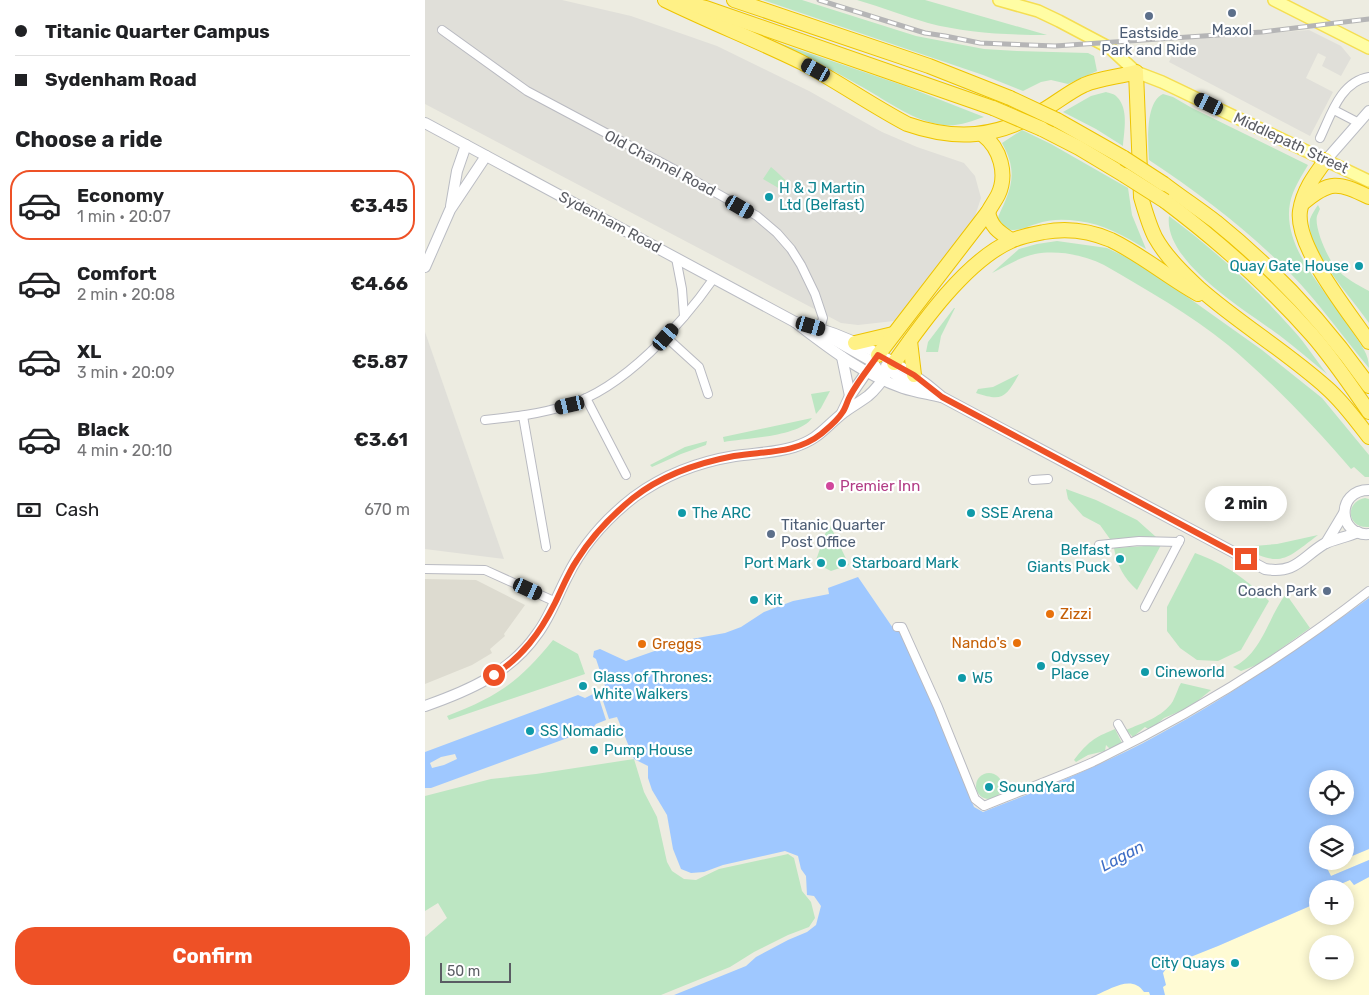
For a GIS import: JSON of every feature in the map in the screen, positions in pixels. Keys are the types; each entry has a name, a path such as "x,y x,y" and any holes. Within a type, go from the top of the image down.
{"highway":[{"path":"667,0 706,8 993,108 1042,129 1079,148 1165,201 1219,244 1285,307 1312,336 1337,366 1369,412"},
{"path":"667,0 705,20 749,37 802,63 907,124 924,130 948,134 983,134 1009,128 1086,85 1136,72 1141,198 1155,238 1189,278 1221,307 1327,388 1355,418 1369,437"},
{"path":"734,0 929,66 1010,98 1057,120 1124,158 1164,184 1217,223 1296,297 1337,343 1369,386"},
{"path":"873,363 893,334 938,279 988,212 999,193 1003,172 995,148 983,134"},
{"path":"1326,160 1311,180 1300,212 1301,225 1307,249 1369,342"},
{"path":"1303,203 1325,187 1338,185 1369,197"},
{"path":"988,212 990,221 997,231 1011,240"},
{"path":"889,371 961,279 995,250 1011,240 1033,234 1056,230 1070,230 1093,234 1110,240 1221,307"},
{"path":"855,343 893,334"},
{"path":"910,342 914,375"}],"main road":[{"name":"Middlepath Street","path":"999,0 1038,11 1110,48 1136,72 1162,82 1369,181"},
{"path":"1275,0 1369,48"}],"street":[{"name":"Old Channel Road","path":"442,30 527,92 681,173 757,216 791,248 801,265 815,294 823,318 817,331"},
{"path":"1321,138 1341,96 1350,86 1363,78 1369,77"},
{"path":"1333,110 1359,123"},
{"path":"1326,160 1369,110"},
{"name":"Sydenham Road","path":"425,123 795,322 855,343 873,363 889,371 914,375 942,397 1265,568 1283,570 1291,568 1326,543 1358,532 1369,534"},
{"path":"450,210 457,171 466,145"},
{"path":"425,267 450,210 485,156"},
{"path":"676,258 684,304 684,316"},
{"path":"485,420 523,416 570,405 607,387 628,372 666,337 714,278"},
{"name":"Sydenham Road","path":"817,331 842,358 873,363 914,384 922,392 942,397"},
{"path":"817,331 873,363 850,396 842,414"},
{"path":"666,337 699,367 708,394"},
{"path":"842,358 850,396"},
{"path":"425,706 463,693 506,668 537,635 572,568 587,546 605,523 634,497 667,476 694,465 735,456 773,452 805,443 821,434 842,414 867,396 889,371"},
{"path":"585,398 626,476"},
{"path":"523,416 546,547"},
{"path":"1033,480 1048,479"},
{"name":"Sydenham Road","path":"1326,543 1352,496 1361,491 1369,490"},
{"path":"1344,513 1348,525 1358,532"},
{"path":"1099,545 1139,541 1180,540 1145,606"},
{"path":"425,569 485,570 555,602"},
{"path":"897,627 902,627 938,707 975,798 984,806 1091,762 1161,728 1272,662 1369,591"},
{"path":"1118,724 1129,743"}],"shaded area":[{"path":"425,0 562,0 631,16 717,46 809,91 882,132 917,147 964,163 975,176 981,198 975,216 929,279 894,321 858,325 841,323 425,104"},
{"path":"1309,30 1341,46 1351,58 1341,76 1322,66 1326,57 1318,53 1306,78 1333,92 1310,136 1169,62 1180,40"},
{"path":"425,332 504,559 425,549"},
{"path":"425,579 476,580 525,605 504,634 505,636 490,649 492,653 472,665 425,684"},
{"path":"1369,849 1369,860 1354,866 1354,855"},
{"path":"1327,870 1345,870 1331,876"},
{"path":"1369,877 1369,995 1163,995 1159,972 1165,964 1218,946 1309,906 1309,925 1354,925 1354,885"},
{"path":"1124,979 1150,987 1153,995 1084,995"}],"green space":[{"path":"763,0 802,0 916,36 984,49 1088,53 1094,56 1097,71 1068,84 1051,80 1041,82 1023,91 983,75"},
{"path":"857,0 925,0 1047,35 1002,34 957,29 928,23"},
{"path":"779,43 905,86 984,117 954,125 943,125 922,120"},
{"path":"1106,92 1116,96 1123,108 1125,120 1123,146 1063,112 1091,96"},
{"path":"1163,94 1173,97 1308,165 1291,198 1289,221 1293,238 1310,272 1362,346 1368,358 1369,368 1311,297 1275,258 1223,213 1149,160 1148,133 1150,114 1157,98"},
{"path":"1022,130 1051,144 1128,188 1132,215 1146,249 1113,231 1087,223 1052,220 1009,230 997,221 1009,191 1012,177 1009,157 1002,143"},
{"path":"771,167 789,183 790,187 787,193 763,179"},
{"path":"1318,205 1320,209 1317,216 1318,228 1329,258 1343,275 1369,291 1369,323 1331,273 1314,244 1310,231 1310,219"},
{"path":"1169,216 1235,270 1265,300 1298,336 1327,374 1279,335 1210,284 1193,268 1179,251 1171,233"},
{"path":"1057,241 1107,248 1128,258 1172,286 1262,350 1322,398 1369,455 1369,477 1365,477 1354,467 1351,469 1292,405 1228,345 1152,293 1104,265 1088,258 1071,254 1044,253 1024,257 992,273 1019,249"},
{"path":"954,308 941,336 938,352 926,352 928,342"},
{"path":"1019,374 1011,388 1003,396 992,397 976,393 978,389 993,387"},
{"path":"830,391 821,408 816,414 811,394"},
{"path":"812,418 796,429 784,433 724,442 723,437"},
{"path":"707,441 706,445 652,467 650,465 685,447"},
{"path":"1066,489 1096,500 1137,520 1156,537 1110,539 1100,525 1083,516 1068,499"},
{"path":"1369,499 1369,527 1356,524 1351,515 1351,509 1354,504 1358,500"},
{"path":"829,523 849,565 831,571 815,563"},
{"path":"1318,535 1298,550 1282,558 1266,558 1242,547 1277,544"},
{"path":"1161,545 1137,590 1122,571 1114,548"},
{"path":"1195,553 1216,562 1234,573 1269,601 1241,650 1218,661 1197,660 1180,648 1167,631 1167,607"},
{"path":"1286,594 1310,628 1259,664 1241,671 1233,667 1243,661 1258,644"},
{"path":"553,640 578,654 585,674 449,720 447,716 494,695 518,678"},
{"path":"1181,683 1211,690 1190,707 1164,718 1150,730 1145,727 1133,737 1126,730 1152,719 1169,707"},
{"path":"1115,729 1122,743 1110,749 1106,745 1105,751 1088,755 1076,762 1074,760 1091,741"},
{"path":"634,759 644,792 657,817 667,862 672,871 684,879 696,880 719,869 788,854 794,858 802,891 811,902 815,918 809,927 754,952 730,967 661,995 425,995 425,937 447,918 438,903 425,911 425,796 491,779"},
{"path":"989,773 998,777 1002,786 998,795 989,799 980,795 976,786 980,777"}],"water":[{"name":"Lagan","path":"858,577 895,631 900,629 923,679 974,807 983,812 1093,767 1184,721 1265,670 1369,598 1369,849 1354,855 1354,825 1309,825 1309,870 1328,870 1331,876 1345,870 1354,870 1354,866 1369,860 1369,877 1354,885 1354,880 1309,880 1309,906 1168,966 1163,973 1166,985 1163,987 1165,995 1150,995 1149,992 1144,992 1134,984 1127,983 1096,995 674,995 746,966 756,957 807,932 816,925 821,906 814,896 807,895 806,876 801,869 798,856 785,851 723,865 704,872 691,873 681,869 673,849 667,815 652,790 648,778 648,766 634,759 617,717 609,719 600,692 606,689 596,659 593,657 594,651 600,649 626,661 686,640 725,633 741,627 764,612 793,601 829,594 828,588"},
{"path":"597,692 606,720 596,724 592,729 431,788 425,788 425,752 578,695 585,698"}],"pier":[{"path":"455,754 457,759 432,768 430,763 441,757"}],"railway":[{"path":"819,0 925,33 980,43 1055,46 1262,32 1369,19"}],"place":[{"name":"Maxol","path":"1232,13"},
{"name":"Eastside Park and Ride","path":"1149,16"},
{"name":"H & J Martin Ltd (Belfast)","path":"769,197"},
{"name":"Quay Gate House","path":"1359,266"},
{"name":"Premier Inn","path":"830,486"},
{"name":"The ARC","path":"682,513"},
{"name":"SSE Arena","path":"971,513"},
{"name":"Titanic Quarter Post Office","path":"771,534"},
{"name":"Belfast Giants Puck","path":"1120,559"},
{"name":"Port Mark","path":"821,563"},
{"name":"Starboard Mark","path":"842,563"},
{"name":"Coach Park","path":"1327,591"},
{"name":"Kit","path":"754,600"},
{"name":"Zizzi","path":"1050,614"},
{"name":"Nando's","path":"1017,643"},
{"name":"Greggs","path":"642,644"},
{"name":"Odyssey Place","path":"1041,666"},
{"name":"Cineworld","path":"1145,672"},
{"name":"W5","path":"962,678"},
{"name":"Glass of Thrones: White Walkers","path":"583,686"},
{"name":"SS Nomadic","path":"530,731"},
{"name":"Pump House","path":"594,750"},
{"name":"SoundYard","path":"989,787"},
{"name":"City Quays","path":"1235,963"}],"route":[{"path":"494,675 506,668 537,635 576,560 605,523 634,497 667,476 694,465 735,456 792,448 812,440 842,414 857,384 878,355 914,375 942,397 1246,559"}]}
